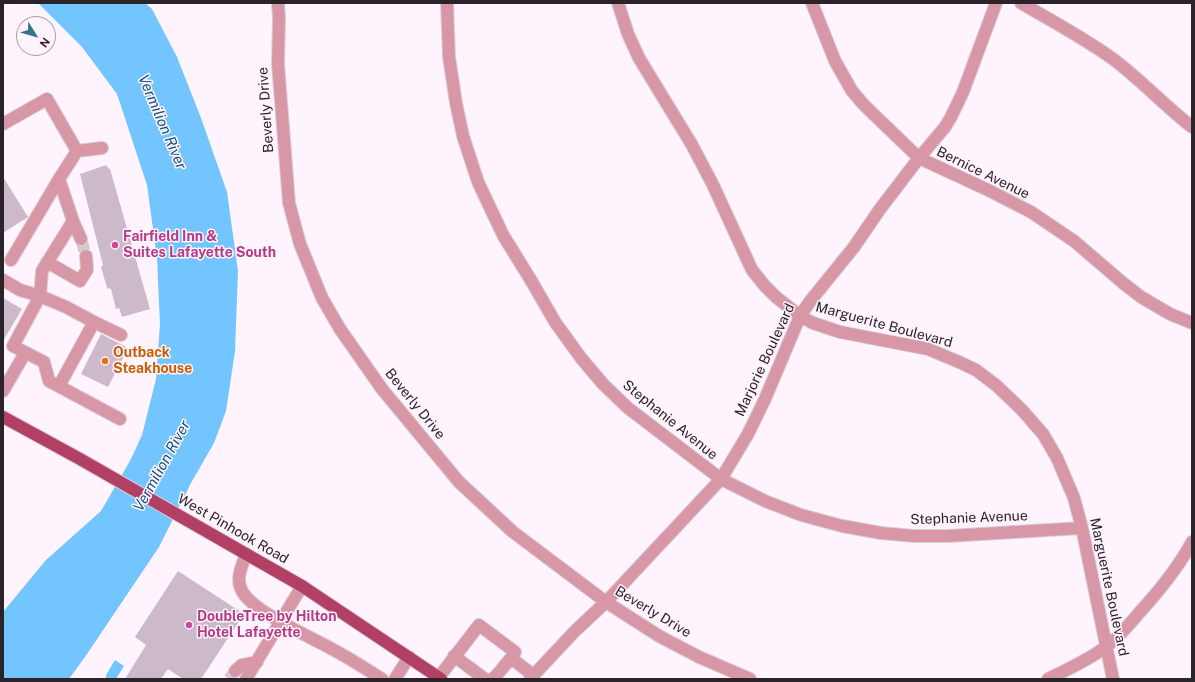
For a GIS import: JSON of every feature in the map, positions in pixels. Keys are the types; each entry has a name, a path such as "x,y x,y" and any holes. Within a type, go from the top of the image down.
{"main road":[{"name":"West Pinhook Road","path":"3,417 80,459 302,586 440,678"}],"street":[{"name":"Beverly Drive","path":"278,3 279,18 277,48 289,203 300,244 322,298 340,329 382,389 459,482 513,532 606,602 659,636 699,657 750,679"},
{"name":"Stephanie Avenue","path":"446,3 449,57 456,103 463,136 478,182 503,235 555,322 581,358 603,384 628,408 721,479 765,501 801,515 842,526 881,533 914,536 948,536 1082,528"},
{"name":"Marguerite Boulevard","path":"618,3 638,58 692,145 713,185 752,270 776,298 800,316 826,328 943,354 976,370 1022,410 1043,434 1057,458 1074,498 1082,528 1114,679"},
{"name":"Bernice Avenue","path":"812,3 835,62 852,91 869,110 919,158 1031,212 1074,241 1141,297 1170,314 1192,323"},
{"name":"Marjorie Boulevard","path":"532,677 575,631 606,602 721,479 748,434 765,399 800,316 854,247 951,117 963,92 996,3"},
{"path":"1021,3 1113,59 1192,127"},
{"path":"3,124 47,99 77,151"},
{"path":"77,151 102,148"},
{"path":"11,260 77,151"},
{"path":"59,180 73,221 81,239"},
{"path":"73,221 42,271 40,296 13,346 44,362 49,380 120,419"},
{"path":"47,262 80,281 87,270 86,256"},
{"path":"3,280 20,290 40,296 66,307 121,335"},
{"path":"59,386 94,322"},
{"path":"3,391 8,373 25,352"},
{"path":"1048,679 1082,662 1107,646 1128,626 1159,590 1186,553 1192,542"},
{"path":"246,554 238,579 242,591 258,608 280,622 337,652 382,679"},
{"path":"246,679 302,586"},
{"path":"440,678 454,656 479,625 515,652 492,679"},
{"path":"454,656 485,679"},
{"path":"395,679 409,657"},
{"path":"511,658 532,677"},
{"path":"235,671 242,665 256,662"}],"water":[{"name":"Vermilion River","path":"38,3 145,3 152,9 177,57 201,118 227,192 238,271 235,351 226,411 214,443 191,483 159,547 85,657 69,679 3,679 3,612 46,560 101,511 131,459 142,435 156,379 160,324 157,258 147,185 117,94 82,47 56,21 56,16 51,16"},
{"path":"115,660 124,666 116,679 106,679 106,675"}],"building":[{"name":"Fairfield Inn & Suites Lafayette South","path":"106,165 110,169 150,309 122,317 119,308 116,309 111,289 107,288 101,267 103,265 80,174"},
{"path":"3,177 28,217 3,233"},
{"path":"3,298 22,309 3,341"},
{"name":"Outback Steakhouse","path":"101,334 128,348 108,387 81,374"},
{"name":"DoubleTree by Hilton Hotel Lafayette","path":"178,571 244,614 201,679 183,679 168,669 161,679 125,679 146,645 135,637"}],"tunnel":[{"path":"81,239 86,256"},
{"path":"229,679 235,671"}],"place":[{"name":"Fairfield Inn & Suites Lafayette South","path":"115,245"},
{"name":"Outback Steakhouse","path":"105,361"},
{"name":"DoubleTree by Hilton Hotel Lafayette","path":"189,625"}]}
